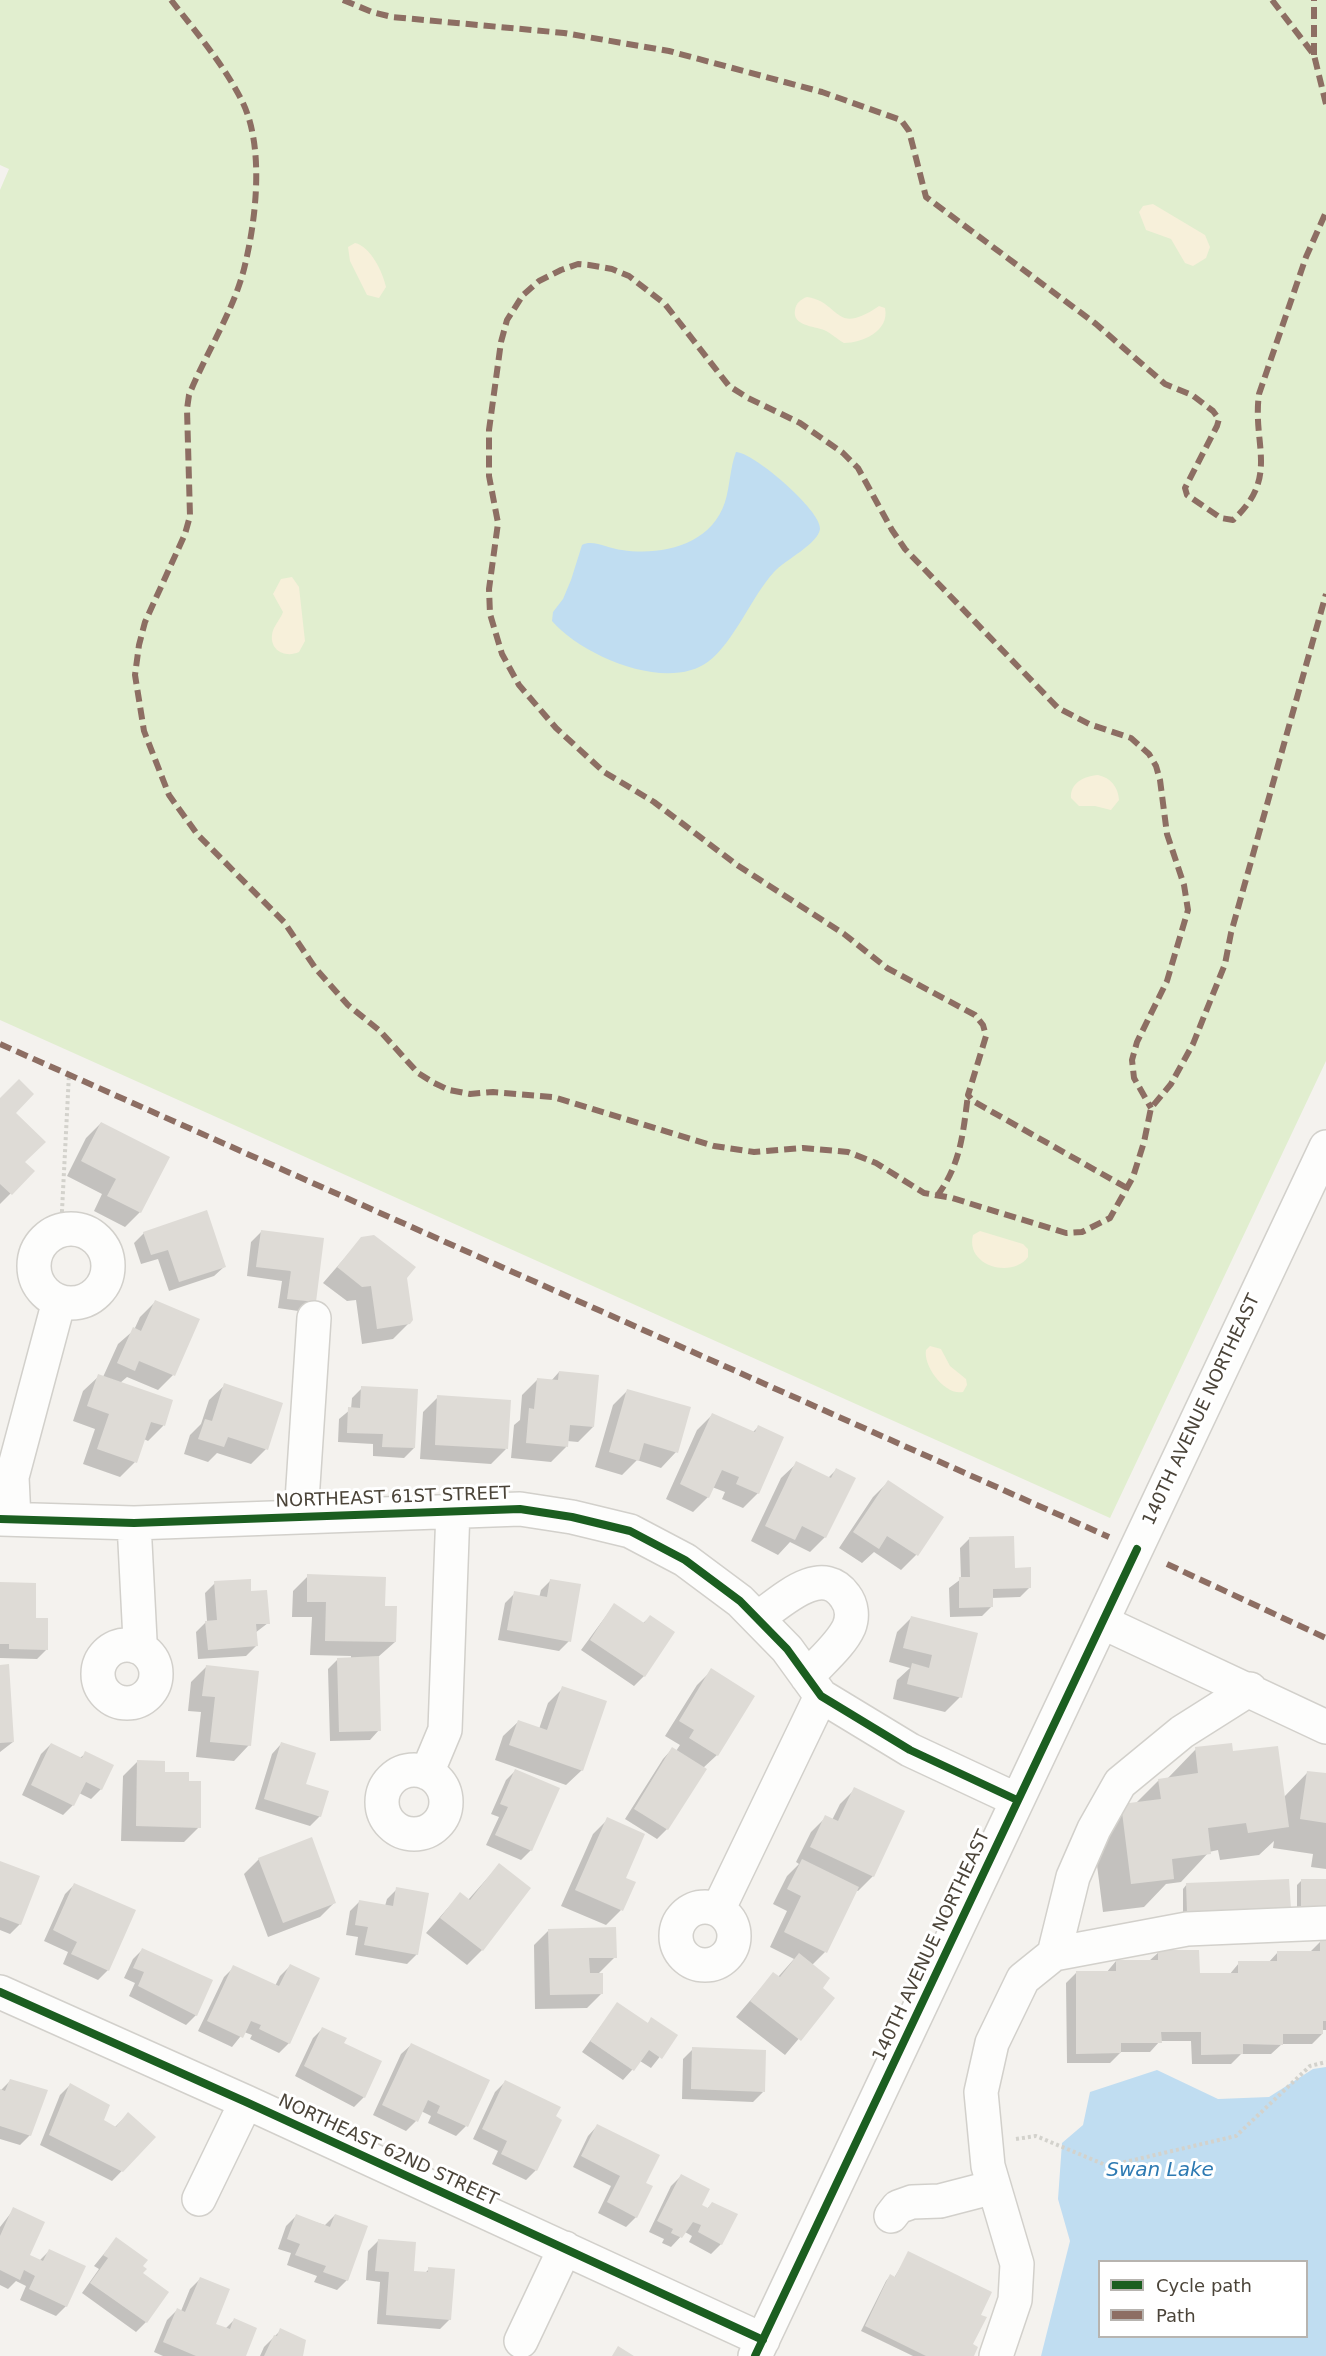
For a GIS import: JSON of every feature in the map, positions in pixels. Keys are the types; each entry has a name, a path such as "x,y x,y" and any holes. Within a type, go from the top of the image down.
{"street":[{"name":"140TH AVENUE NORTHEAST","path":"759,2348 1326,1147"},
{"path":"72,1228 85,1231 96,1238 104,1248 108,1273 103,1285 95,1295 83,1301 59,1301 48,1296 40,1287 34,1265 41,1243 61,1230 72,1228"},
{"path":"7,1519 12,1477 59,1301"},
{"path":"301,1516 314,1318"},
{"name":"NORTHEAST 61ST STREET","path":"7,1519 134,1523 520,1509 572,1516 630,1531 685,1560 740,1600 787,1649 814,1686 910,1750 1017,1800"},
{"path":"427,1773 445,1730 453,1510"},
{"path":"134,1523 140,1640 137,1647"},
{"path":"718,1910 814,1686 848,1629 851,1610 842,1592 825,1583 806,1585 758,1618"},
{"path":"1102,1622 1326,1726"},
{"path":"1054,1954 1073,1877 1094,1829 1120,1783 1182,1732 1250,1689"},
{"path":"996,2356 1015,2300 1017,2265 988,2166 981,2092 992,2043 1023,1979 1054,1954 1187,1929 1326,1923"},
{"name":"NORTHEAST 62ND STREET","path":"0,1992 564,2248 759,2348"},
{"path":"199,2199 246,2102"},
{"path":"891,2216 898,2207 912,2202 940,2201 994,2187"},
{"path":"521,2341 564,2248"}],"path":[{"path":"61,1230 69,1074"},
{"path":"1036,2136 1108,2166 1236,2136 1310,2066 1326,2061"}],"green space":[{"path":"0,0 1326,0 1326,1061 1110,1518 0,1020 0,190 9,169 0,165"}],"sand":[{"path":"1153,204 1205,235 1210,247 1206,258 1193,266 1185,263 1171,239 1146,230 1139,212 1143,206"},
{"path":"355,243 371,254 382,274 386,287 379,298 367,295 350,261 348,247"},
{"path":"807,297 818,300 845,318 864,315 879,306 885,308 883,323 879,329 866,338 844,343 827,331 797,319 796,305"},
{"path":"292,577 299,587 305,641 299,652 289,654 276,649 272,641 274,629 283,612 273,594 281,579"},
{"path":"1098,775 1110,781 1117,791 1119,800 1111,810 1095,806 1079,806 1071,798 1075,784"},
{"path":"980,1231 1023,1244 1028,1249 1028,1257 1021,1264 1012,1267 992,1266 976,1255 972,1246 973,1235"},
{"path":"930,1346 941,1349 950,1366 966,1379 967,1385 963,1392 949,1389 937,1378 926,1357 926,1350"}],"water":[{"path":"736,452 757,462 785,484 810,509 820,529 814,540 774,572 718,653 692,670 671,673 649,672 626,666 583,647 552,621 553,612 563,599 571,580 582,545 591,543 637,551 668,549 697,538 709,528 718,517 725,502"},
{"name":"Swan Lake","path":"1326,2067 1326,2356 1041,2356 1070,2241 1058,2199 1062,2143 1083,2125 1090,2092 1157,2070 1218,2099 1269,2097 1313,2069"}],"building":[{"path":"19,1079 34,1094 16,1113 46,1142 25,1162 35,1171 12,1195 0,1184 0,1098"},
{"path":"101,1122 170,1157 141,1213 107,1196 116,1179 81,1161"},
{"path":"207,1210 226,1267 179,1282 168,1250 151,1255 143,1232"},
{"path":"261,1230 324,1238 316,1302 287,1299 291,1271 256,1267"},
{"path":"374,1235 416,1267 407,1278 413,1320 410,1324 377,1329 371,1286 362,1287 337,1267 361,1237"},
{"path":"155,1300 200,1319 175,1376 139,1361 135,1371 117,1363 133,1327 141,1331"},
{"path":"559,1371 599,1375 594,1427 570,1425 568,1447 526,1443 529,1408 534,1409 537,1378 558,1380"},
{"path":"98,1374 173,1400 165,1426 151,1422 137,1463 97,1449 109,1414 87,1406"},
{"path":"224,1383 283,1403 268,1450 228,1437 224,1447 198,1439 205,1419 212,1421"},
{"path":"361,1386 418,1389 415,1448 382,1447 383,1434 347,1433 348,1407 360,1408"},
{"path":"627,1389 691,1407 678,1453 644,1443 639,1461 609,1452"},
{"path":"437,1395 511,1400 508,1449 435,1445"},
{"path":"712,1413 755,1432 758,1425 784,1437 759,1494 736,1484 739,1477 722,1470 709,1498 680,1484"},
{"path":"796,1461 831,1478 836,1468 856,1478 826,1538 802,1526 795,1540 765,1526"},
{"path":"888,1480 944,1517 918,1556 887,1536 879,1549 853,1532"},
{"path":"1014,1536 1015,1568 1031,1567 1031,1588 993,1589 993,1607 959,1608 959,1577 970,1577 969,1537"},
{"path":"307,1574 386,1577 385,1606 397,1606 396,1642 325,1641 326,1602 307,1602"},
{"path":"251,1579 251,1591 267,1590 270,1624 256,1624 258,1646 208,1650 205,1621 217,1620 214,1581"},
{"path":"550,1579 581,1584 571,1642 507,1630 514,1591 547,1597"},
{"path":"0,1582 36,1583 36,1618 48,1618 48,1650 9,1649 9,1644 0,1644"},
{"path":"614,1603 644,1623 650,1615 675,1632 645,1677 590,1640"},
{"path":"911,1616 978,1633 962,1698 907,1684 912,1663 929,1668 932,1655 903,1648"},
{"path":"379,1656 381,1731 339,1732 337,1658"},
{"path":"9,1664 14,1742 0,1743 0,1665"},
{"path":"206,1665 259,1671 251,1746 210,1742 215,1697 202,1696"},
{"path":"711,1668 755,1696 718,1756 689,1738 694,1730 679,1721"},
{"path":"562,1686 607,1701 583,1771 509,1745 518,1720 547,1730"},
{"path":"281,1742 316,1753 306,1784 329,1791 321,1817 264,1799"},
{"path":"51,1743 82,1758 85,1751 114,1765 102,1790 86,1782 74,1806 31,1785"},
{"path":"1232,1743 1233,1751 1278,1746 1289,1827 1248,1833 1246,1823 1208,1828 1211,1854 1172,1859 1174,1879 1131,1884 1121,1804 1161,1799 1158,1779 1198,1773 1195,1747"},
{"path":"672,1747 707,1769 668,1830 634,1809"},
{"path":"137,1760 165,1761 165,1772 189,1772 189,1781 201,1781 201,1828 136,1826"},
{"path":"515,1769 560,1788 532,1851 495,1835 508,1807 500,1804"},
{"path":"1307,1771 1326,1773 1326,1823 1300,1819"},
{"path":"854,1787 905,1811 874,1877 810,1847 825,1815 838,1821"},
{"path":"607,1817 645,1834 626,1878 636,1882 623,1911 575,1890"},
{"path":"312,1837 336,1903 283,1923 258,1858"},
{"path":"802,1859 859,1887 827,1953 784,1932 801,1896 787,1889"},
{"path":"0,1861 40,1876 21,1925 0,1917"},
{"path":"499,1863 531,1888 483,1951 440,1918 460,1892 470,1900"},
{"path":"1289,1879 1291,1909 1187,1912 1186,1883"},
{"path":"1301,1879 1326,1879 1326,1907 1301,1908"},
{"path":"74,1883 136,1910 109,1971 71,1954 77,1942 53,1930"},
{"path":"396,1887 429,1893 418,1955 364,1945 368,1927 355,1925 359,1900 393,1906"},
{"path":"616,1927 617,1958 589,1958 590,1973 603,1973 603,1994 550,1995 548,1929"},
{"path":"1320,1941 1326,1941 1326,2021 1323,2021 1323,2034 1283,2034 1283,2045 1243,2044 1243,2054 1201,2055 1201,2032 1161,2032 1162,2043 1121,2043 1121,2053 1076,2054 1076,1971 1116,1971 1116,1960 1158,1960 1158,1950 1199,1950 1200,1973 1238,1973 1238,1961 1277,1961 1277,1951 1320,1951"},
{"path":"142,1948 213,1980 197,2016 138,1986 144,1972 133,1968"},
{"path":"799,1953 830,1978 823,1988 835,1998 801,2041 750,2001 773,1972 780,1977"},
{"path":"290,1964 320,1978 290,2044 259,2029 261,2025 251,2021 243,2038 207,2021 233,1965 279,1986"},
{"path":"617,2002 648,2023 651,2017 678,2035 662,2059 649,2050 634,2071 590,2041"},
{"path":"322,2027 347,2038 344,2043 382,2061 365,2098 304,2066"},
{"path":"411,2043 490,2080 468,2127 437,2113 440,2106 428,2100 418,2122 382,2105"},
{"path":"692,2047 766,2050 765,2092 691,2089"},
{"path":"10,2079 48,2090 31,2136 0,2126 0,2089 5,2091"},
{"path":"505,2080 561,2107 556,2116 562,2120 537,2171 501,2154 507,2141 482,2129"},
{"path":"70,2083 110,2105 104,2120 116,2127 128,2112 156,2137 123,2172 49,2135"},
{"path":"597,2124 660,2155 646,2183 653,2186 637,2218 607,2202 620,2176 581,2156"},
{"path":"681,2174 710,2189 702,2205 708,2208 712,2202 738,2214 722,2245 698,2232 701,2225 693,2222 682,2238 671,2233 673,2229 657,2221"},
{"path":"13,2207 45,2222 30,2255 43,2261 49,2249 86,2266 67,2307 29,2289 35,2276 24,2270 20,2280 0,2270 0,2236"},
{"path":"296,2214 330,2227 335,2214 368,2226 348,2281 323,2272 326,2266 295,2255 300,2244 287,2239"},
{"path":"116,2237 148,2260 143,2266 147,2269 143,2273 169,2292 147,2323 90,2283 108,2258 103,2255"},
{"path":"378,2239 416,2242 414,2271 428,2272 428,2267 455,2269 451,2320 386,2315 389,2272 375,2271"},
{"path":"908,2251 992,2292 981,2315 987,2317 973,2344 978,2347 974,2356 926,2356 865,2326 890,2274 895,2277"},
{"path":"200,2277 230,2289 216,2324 230,2329 234,2318 257,2328 246,2356 196,2356 163,2342 177,2308 185,2312"},
{"path":"280,2328 306,2340 303,2356 264,2356"},
{"path":"618,2346 634,2356 612,2356"}],"marked path":[{"path":"171,0 218,62 242,101 254,140 256,184 252,229 239,285 189,395 187,409 190,516 185,534 145,622 139,645 135,675 144,731 169,795 197,834 284,922 316,969 348,1005 380,1031 418,1073 434,1083 449,1090 470,1094 493,1092 553,1097 714,1146 754,1152 803,1148 848,1152 876,1163 924,1193 952,1198 1066,1233 1082,1232 1110,1218 1133,1177 1144,1142 1151,1108 1171,1084 1193,1044 1225,964 1231,933 1326,594"},
{"path":"343,0 372,12 392,17 564,33 669,51 822,92 901,120 909,131 926,197 1096,324 1165,384 1192,395 1213,411 1219,419 1217,426 1185,488 1187,495 1221,518 1233,520 1256,489 1261,460 1259,394 1306,257 1326,212"},
{"path":"1272,0 1314,55 1326,104"},
{"path":"1314,0 1314,55"},
{"path":"1127,1188 973,1101 968,1095 986,1036 983,1025 975,1015 887,968 844,934 737,865 654,802 604,772 556,728 519,685 502,654 490,614 489,589 498,523 489,476 489,430 501,342 507,320 523,295 539,281 578,264 612,269 629,276 665,304 729,386 748,398 800,423 843,453 858,468 905,549 1058,708 1089,724 1131,738 1149,754 1160,780 1167,834 1184,885 1188,910 1167,981 1137,1042 1132,1060 1134,1078 1151,1108"},
{"path":"0,1044 1109,1537"},
{"path":"937,1196 951,1172 960,1148 968,1095"},
{"path":"1167,1564 1326,1638"}],"cycle path":[{"path":"0,1519 134,1523 520,1509 572,1517 630,1531 685,1560 740,1601 787,1649 821,1696 910,1750 1017,1800"},
{"path":"755,2356 1137,1549"},
{"path":"0,1992 246,2102 763,2340"}]}
